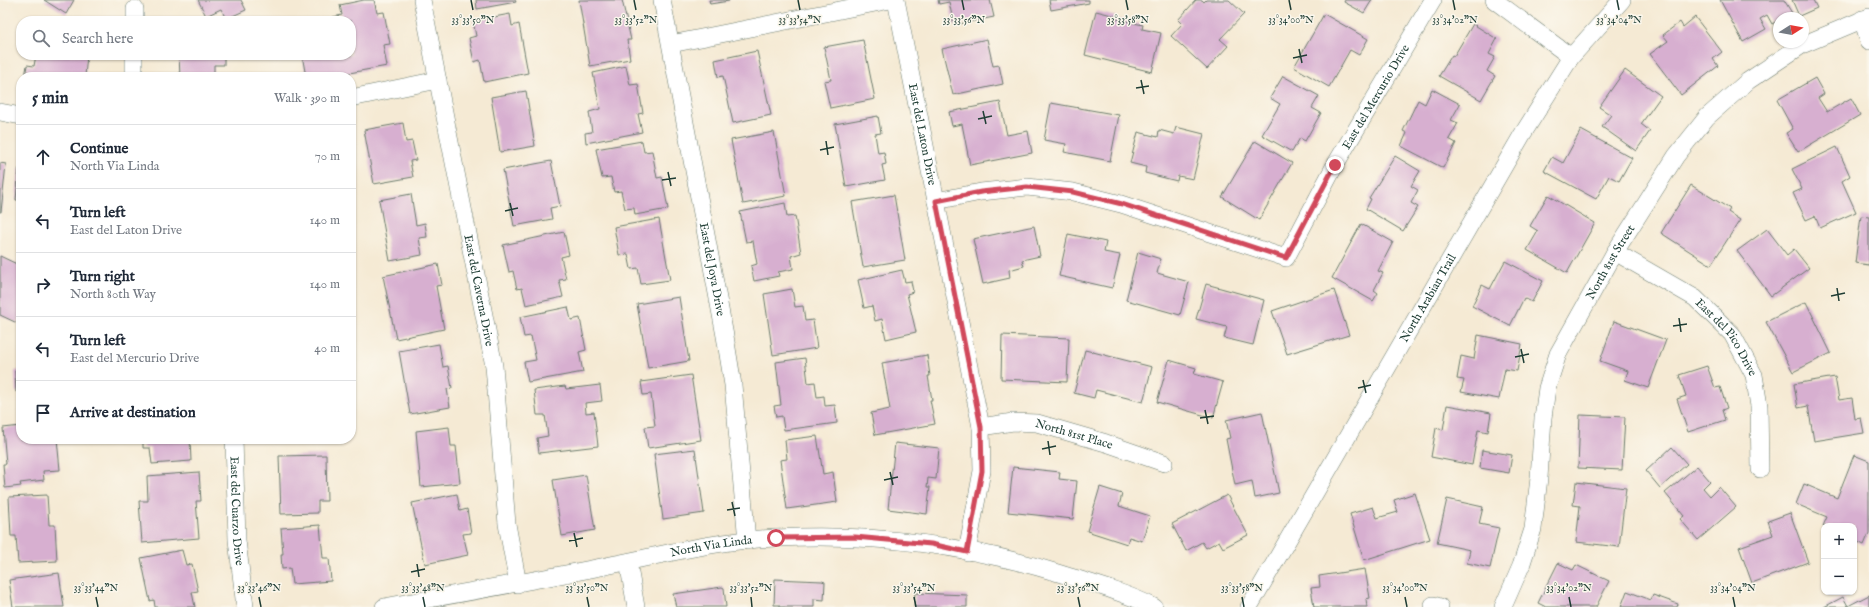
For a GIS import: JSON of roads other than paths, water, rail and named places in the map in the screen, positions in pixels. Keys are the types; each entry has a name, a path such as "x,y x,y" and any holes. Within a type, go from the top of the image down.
{"street":[{"name":"East del Caverna Drive","path":"422,0 494,366 507,524 518,584"},
{"name":"East del Joya Drive","path":"662,0 733,386 746,541"},
{"path":"670,44 890,0"},
{"name":"East del Laton Drive","path":"896,0 981,427 982,471 967,552"},
{"name":"East del Mercurio Drive","path":"936,201 981,192 1027,187 1073,192 1122,204 1286,258 1335,165 1433,0"},
{"path":"1494,0 1571,57"},
{"name":"North Arabian Trail","path":"1249,607 1522,135 1571,57 1622,0"},
{"path":"1865,18 1869,41"},
{"name":"North 81st Street","path":"1503,607 1521,566 1533,528 1547,388 1558,354 1615,252 1676,156 1707,117 1748,81 1802,45 1865,18"},
{"path":"134,60 134,72"},
{"path":"356,97 438,80"},
{"path":"0,112 16,115"},
{"name":"East del Pico Drive","path":"1615,252 1695,298 1732,334 1754,375 1759,406 1760,469"},
{"name":"North 81st Place","path":"981,427 1014,422 1037,423 1164,462"},
{"name":"East del Cuarzo Drive","path":"234,444 237,540 245,607"},
{"name":"North Via Linda","path":"384,607 518,584 712,544 776,538 855,537 931,544 1024,563 1134,597 1154,607"},
{"path":"628,562 636,607"}]}
